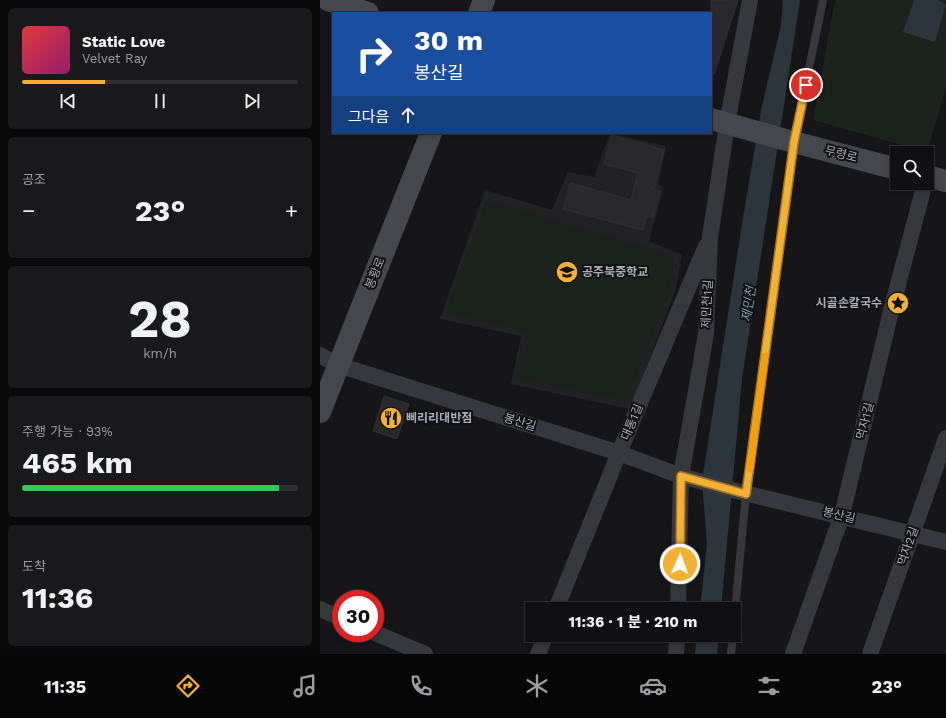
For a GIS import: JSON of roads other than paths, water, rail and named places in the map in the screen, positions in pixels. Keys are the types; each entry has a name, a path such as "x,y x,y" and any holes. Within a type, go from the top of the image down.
{"main road":[{"path":"328,0 365,12"},
{"path":"479,12 484,0"},
{"name":"무령로","path":"724,123 890,166"},
{"name":"봉황로","path":"320,412 329,360 431,134"}],"street":[{"name":"제민천1길","path":"678,602 682,476 706,334 710,237 724,123 750,0"},
{"name":"먹자1길","path":"793,654 842,515 892,307 938,179"},
{"name":"대통1길","path":"559,602 619,453 710,237"},
{"name":"봉산길","path":"329,360 619,453 682,476 741,492 912,532 946,542"},
{"name":"먹자2길","path":"870,654 946,438"},
{"path":"320,609 332,614"},
{"path":"384,637 425,654"},
{"path":"538,654 543,642"},
{"path":"676,654 677,642"}],"lane":[{"path":"735,602 741,492 790,141 823,0"},
{"path":"731,654 732,642"}],"water":[{"name":"제민천","path":"783,0 800,0 742,379 722,602 701,602 707,544 702,481 761,111 781,25"},
{"path":"914,0 938,0 946,5 935,42 903,32"},
{"path":"696,642 718,642 717,654 695,654"}],"place":[{"name":"공주북중학교","path":"567,272"},
{"name":"시골손칼국수","path":"898,303"},
{"name":"삐리리대반점","path":"391,418"}]}
